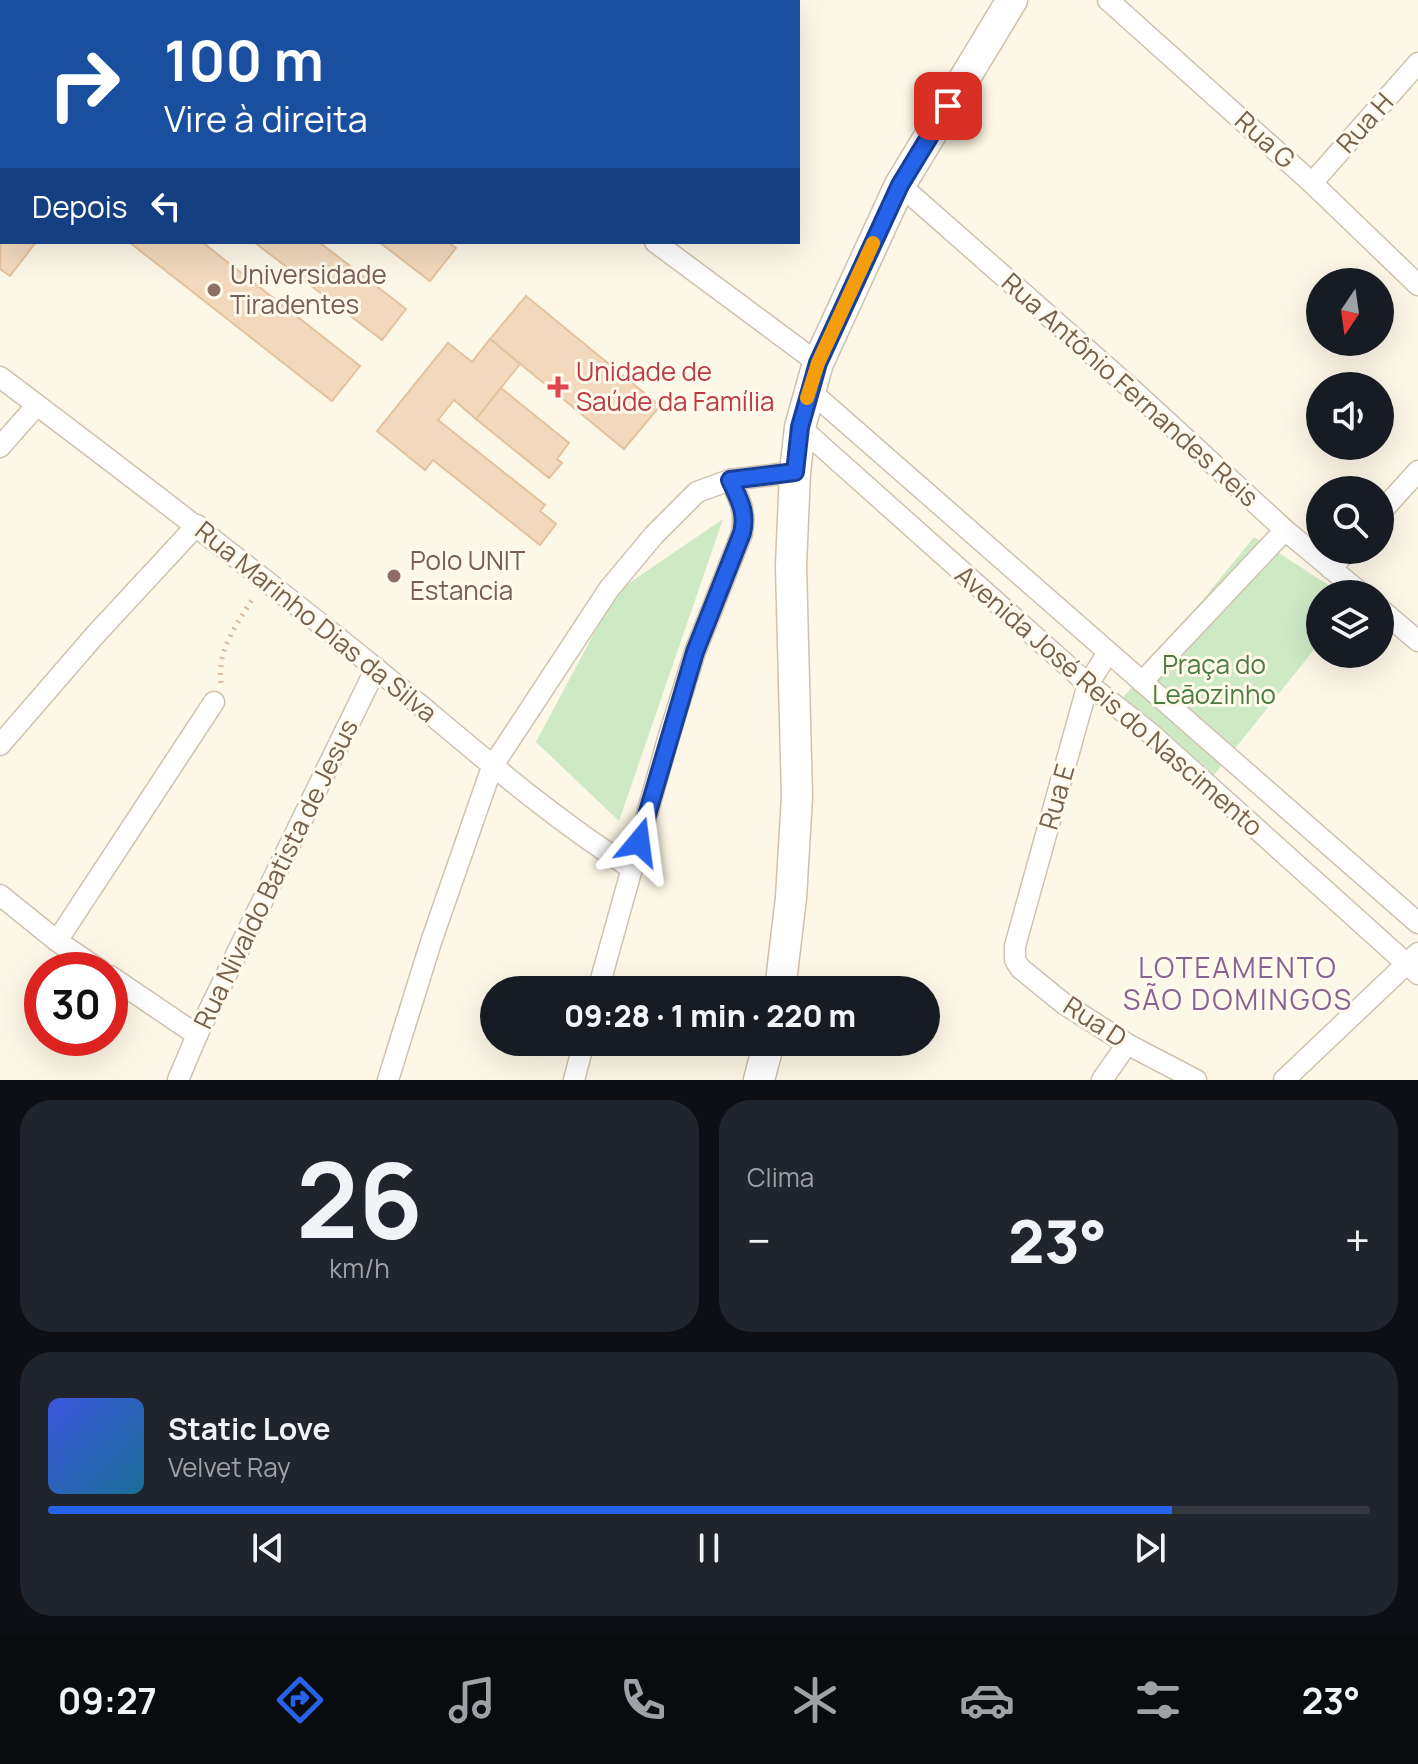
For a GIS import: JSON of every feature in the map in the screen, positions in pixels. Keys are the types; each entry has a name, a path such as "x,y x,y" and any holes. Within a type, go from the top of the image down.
{"street":[{"path":"782,976 791,898 797,797 791,566 800,427 814,376 900,185 1012,0"},
{"name":"Rua G","path":"1108,0 1312,183 1418,285"},
{"name":"Rua H","path":"1312,183 1418,63"},
{"name":"Rua Antônio Fernandes Reis","path":"900,185 1345,580"},
{"name":"Avenida José Reis do Nascimento","path":"657,244 814,376 1108,653 1418,923"},
{"name":"Rua Marinho Dias da Silva","path":"0,377 197,525 376,668 492,767 631,868"},
{"path":"0,447 37,405"},
{"name":"Avenida José Reis do Nascimento","path":"800,427 1088,684 1149,732 1414,964"},
{"path":"1394,498 1418,471"},
{"path":"388,1080 431,942 492,767 609,589 654,535 697,492 730,480 795,472"},
{"path":"602,976 695,652 742,533 743,506 730,480"},
{"path":"0,745 96,634 197,525"},
{"path":"1142,682 1285,530"},
{"path":"1331,569 1335,564"},
{"path":"1394,621 1418,641"},
{"name":"Rua E","path":"1015,946 1088,684 1108,653"},
{"name":"Rua Nivaldo Batista de Jesus","path":"178,1080 376,668"},
{"path":"57,941 214,702"},
{"path":"0,895 73,952"},
{"name":"Rua D","path":"1015,946 1015,960 1020,968 1063,1003 1127,1044 1196,1080"},
{"path":"1284,1080 1414,964"},
{"path":"128,988 197,1035"},
{"path":"1102,1080 1127,1044"},
{"path":"574,1080 580,1056"},
{"path":"759,1080 765,1056"}],"path":[{"path":"214,702 222,687 220,669 224,644 264,579"}],"green space":[{"path":"723,519 619,821 536,742 616,592"},
{"name":"Praça do Leãozinho","path":"1254,537 1320,580 1306,580 1306,660 1210,780 1122,699"}],"building":[{"path":"1,244 34,244 10,276 0,269"},
{"path":"132,244 205,244 360,366 332,401"},
{"path":"257,244 322,244 406,309 382,340"},
{"path":"382,244 451,244 456,248 430,281"},
{"path":"526,296 660,406 624,449 490,339"},
{"path":"490,339 520,364 476,419 454,400 438,420 545,505 540,511 556,524 540,545 433,460 425,470 377,431 448,343 472,362"},
{"path":"501,388 569,443 557,459 562,463 549,478 476,419"}],"slow traffic":[{"path":"807,398 818,363 873,243"}],"place":[{"name":"Universidade Tiradentes","path":"214,290"},
{"name":"Unidade de Saúde da Família","path":"558,387"},
{"name":"Polo UNIT Estancia","path":"394,576"}],"district":[{"name":"LOTEAMENTO SÃO DOMINGOS","path":"1238,984"}],"route":[{"path":"639,842 695,652 742,533 743,506 730,480 795,472 800,427 818,363 900,185 948,106"}]}
